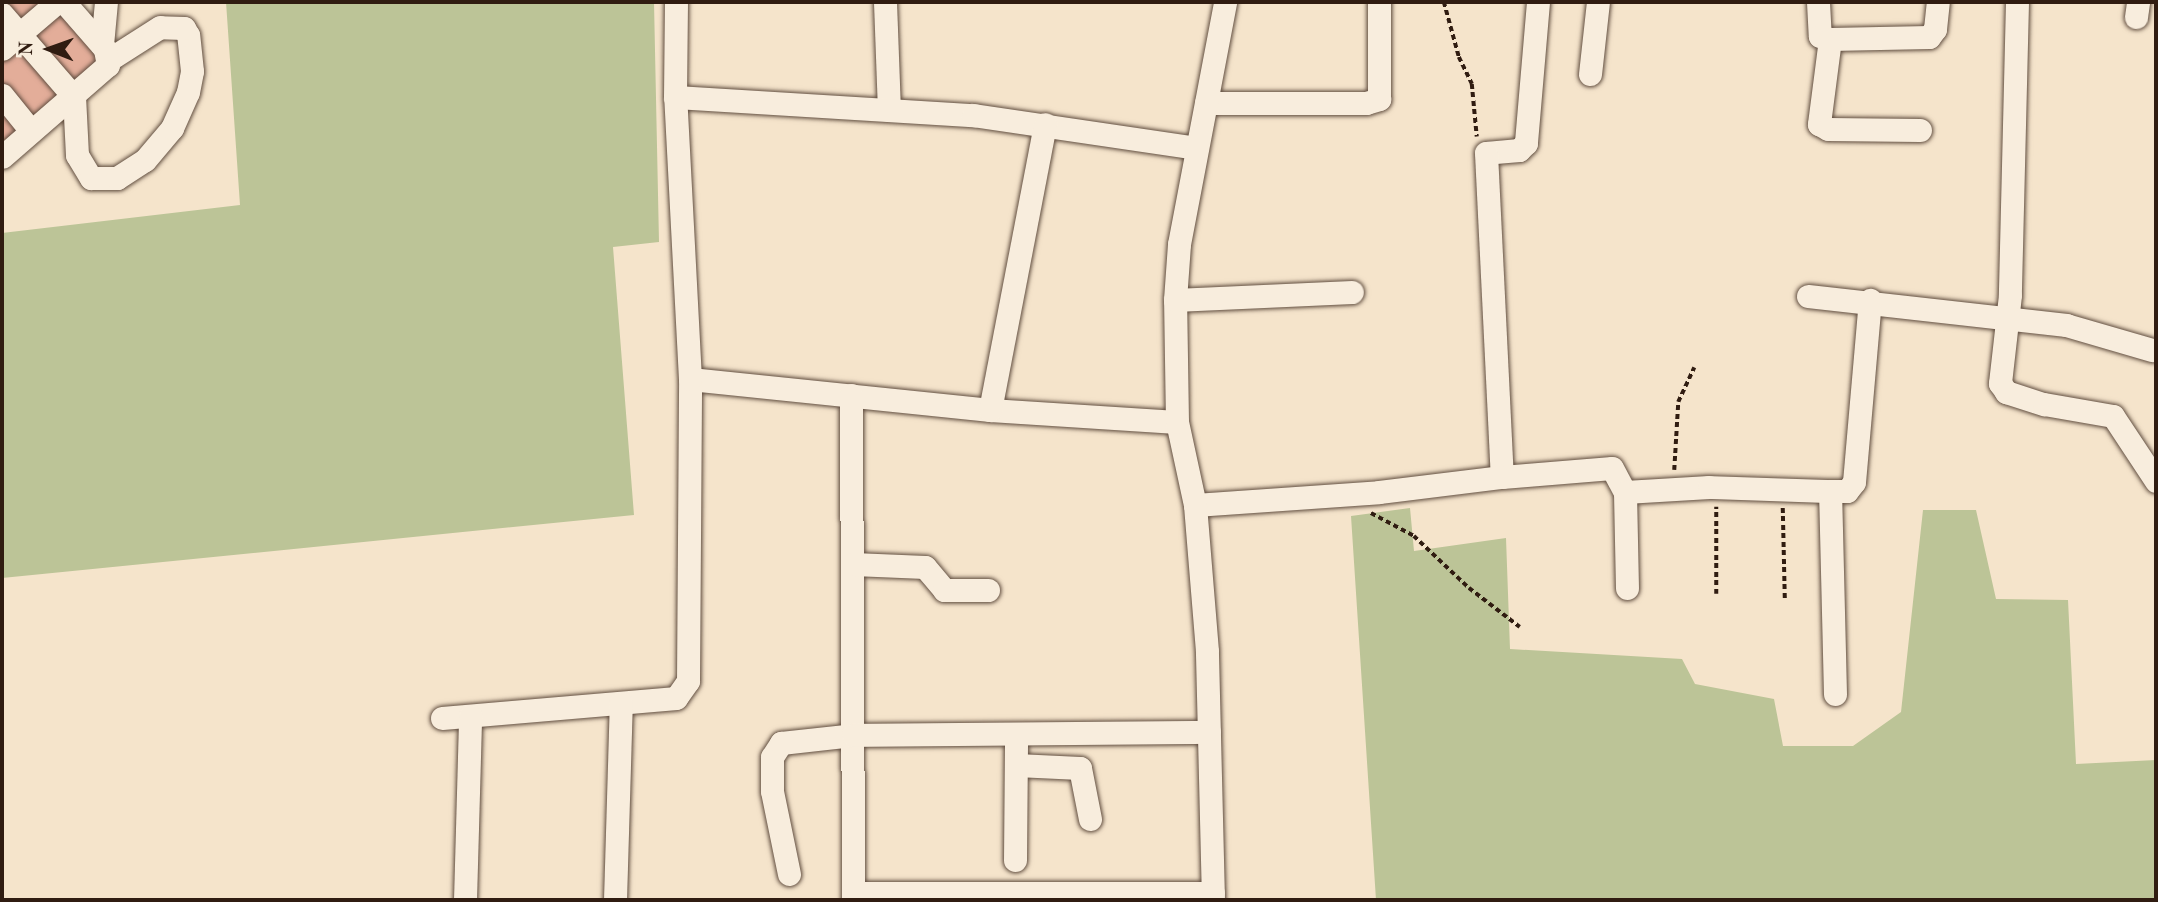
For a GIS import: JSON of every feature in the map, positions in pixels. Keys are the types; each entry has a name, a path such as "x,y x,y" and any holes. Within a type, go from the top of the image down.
{"street":[{"path":"10,41 57,2"},
{"path":"64,2 106,52"},
{"path":"2,157 70,92 102,72 106,52 106,2"},
{"path":"442,718 676,698 688,681 690,379 675,97 677,2"},
{"path":"885,2 889,110"},
{"path":"851,395 853,897 1213,896 1209,732 1195,505 1177,422 1175,300 1179,244 1225,2"},
{"path":"1206,103 1366,103 1379,99 1379,2"},
{"path":"1502,478 1486,153 1519,149 1526,143 1538,2"},
{"path":"1590,74 1598,2"},
{"path":"1818,2 1820,36 1830,39 1929,37 1935,29 1938,2"},
{"path":"2017,2 2008,317 2001,388 2044,404 2113,416 2156,481"},
{"path":"2,15 10,41 70,92 77,155 91,178 117,178 145,160 172,128 188,92 192,71 188,35 184,28 160,27 106,52"},
{"path":"1830,39 1819,124 1828,129 1920,130"},
{"path":"2,95 25,122"},
{"path":"675,97 889,110 1045,124 1197,148"},
{"path":"990,410 1045,124"},
{"path":"1175,300 1352,292"},
{"path":"1808,296 1870,300 2066,325 2152,349"},
{"path":"1625,492 1716,488 1849,490 1854,482 1870,300"},
{"path":"690,379 990,410 1177,422"},
{"path":"1195,505 1379,492 1612,468 1625,492 1628,588"},
{"path":"1830,491 1835,694"},
{"path":"853,564 925,567 944,590 988,590"},
{"path":"615,900 621,703"},
{"path":"465,900 470,716"},
{"path":"789,874 772,791 772,757 780,743 853,734 1209,732"},
{"path":"1014,860 1016,735"},
{"path":"1016,765 1080,768 1090,819"}],"path":[{"path":"1444,2 1459,57 1472,84 1478,144 1486,153"},
{"path":"1672,489 1678,402 1694,367"},
{"path":"1716,488 1716,594"},
{"path":"1782,489 1785,599"},
{"path":"1369,512 1414,536 1469,588 1520,627"}],"green space":[{"path":"226,2 654,2 659,242 613,247 634,515 2,578 2,233 240,205"},
{"path":"1410,508 1414,551 1506,538 1510,649 1682,659 1695,684 1774,699 1783,746 1853,746 1901,712 1923,510 1976,510 1996,599 2068,600 2076,764 2156,760 2156,900 1376,900 1351,516"}],"building":[{"path":"2,2 56,2 104,58 2,146"}]}
